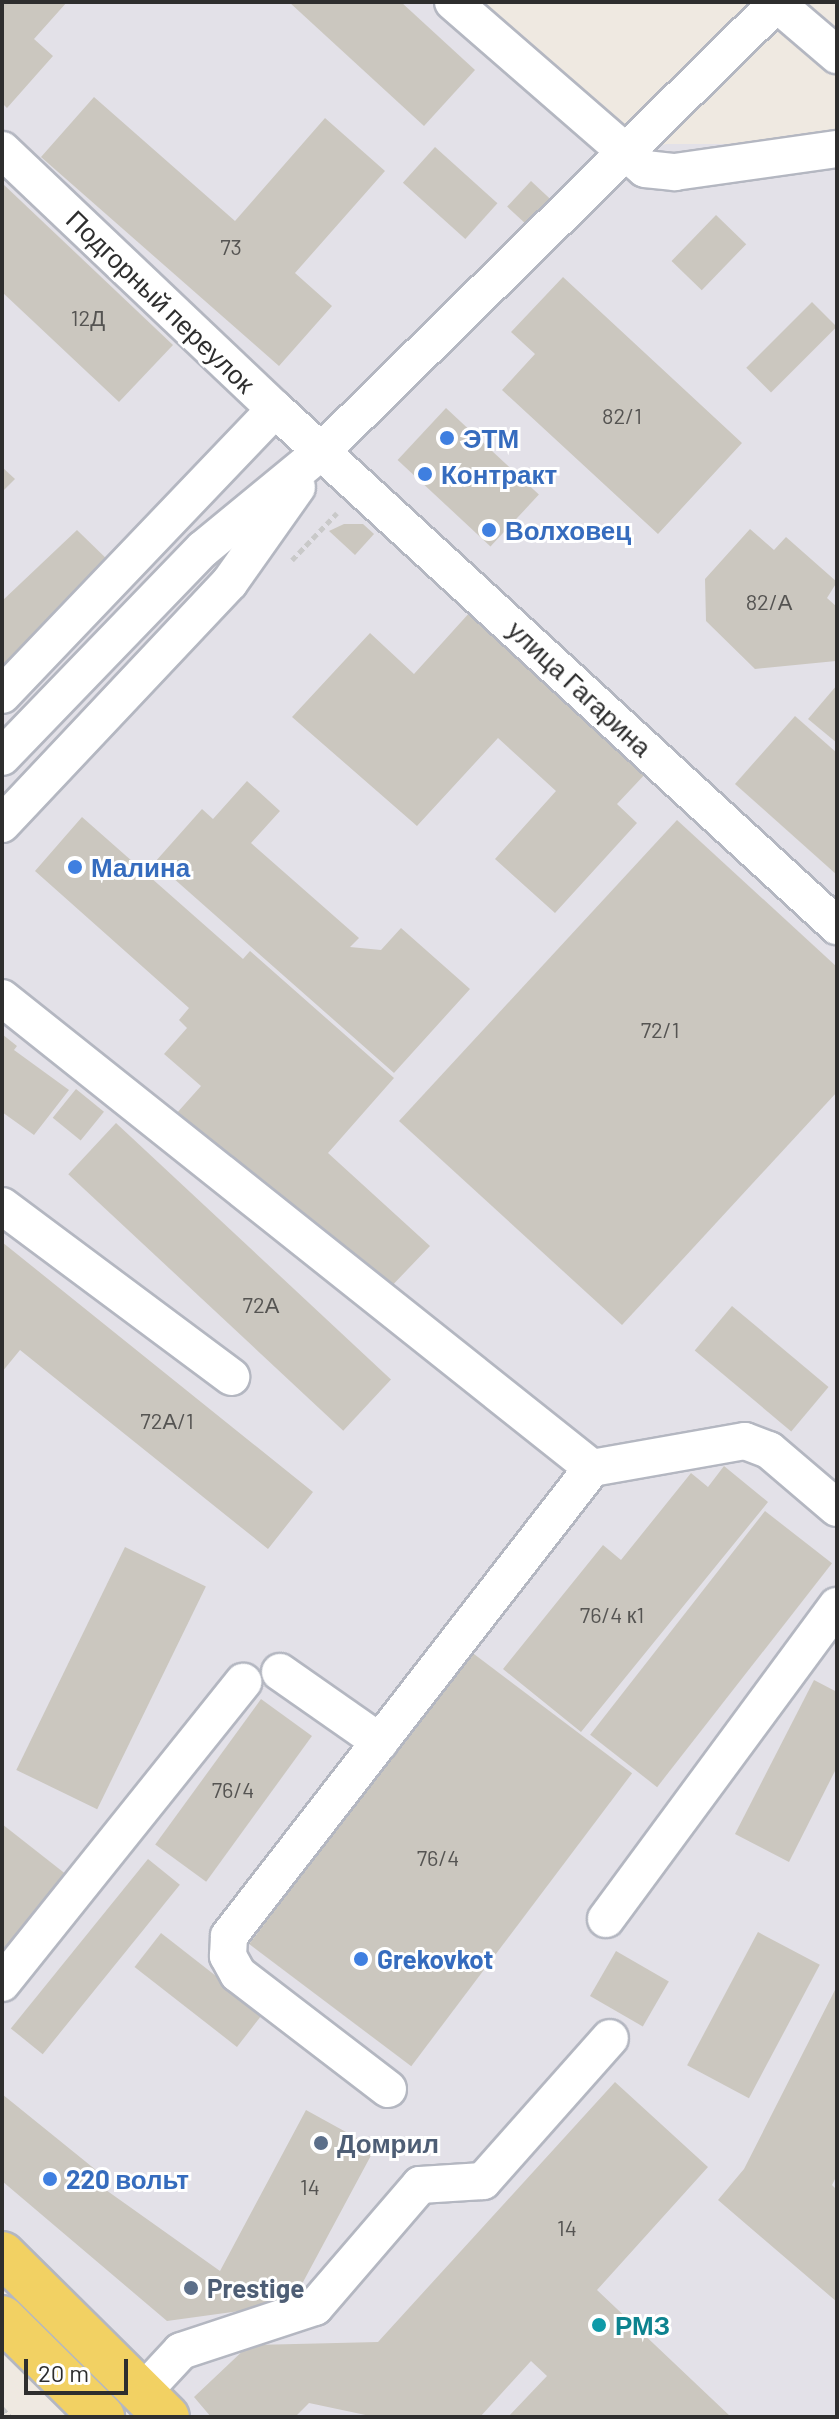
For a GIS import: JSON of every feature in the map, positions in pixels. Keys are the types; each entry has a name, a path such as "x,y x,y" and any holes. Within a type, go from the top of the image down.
{"main road":[{"path":"2,2254 154,2405"},
{"path":"2,2318 100,2416"}],"street":[{"path":"453,2 645,169 675,172 837,149"},
{"path":"2,757 203,549 323,450 776,3 837,55"},
{"name":"Подгорный переулок","path":"2,150 275,409 323,450"},
{"path":"2,695 275,409"},
{"path":"2,824 230,582 323,450"},
{"name":"улица Гагарина","path":"323,450 837,926"},
{"path":"2,998 592,1468"},
{"path":"2,1206 231,1377"},
{"path":"388,2089 238,1974 228,1956 229,1936 237,1921 592,1468 745,1441 769,1450 837,1508"},
{"path":"606,1919 837,1606"},
{"path":"280,1672 380,1742"},
{"path":"2,1983 243,1682"},
{"path":"154,2405 181,2351 315,2307 420,2185 483,2181 610,2038"}],"path":[{"path":"2,2408 10,2417"}],"shaded area":[{"path":"2,2 477,2 626,152 667,144 837,144 837,2417 182,2417 2,2268"}],"building":[{"path":"2,2 67,2 34,39 53,56 7,108 2,103"},
{"path":"289,2 401,2 475,70 424,126"},
{"path":"94,97 235,221 325,118 385,171 295,273 332,306 279,366 41,157"},
{"path":"435,147 497,203 465,239 403,183"},
{"path":"531,181 550,199 526,224 507,207"},
{"path":"2,183 173,345 119,402 2,292"},
{"path":"716,215 746,244 702,290 672,261"},
{"path":"563,277 742,443 658,534 502,390 535,354 511,332"},
{"path":"812,302 837,327 771,393 746,368"},
{"path":"446,408 539,495 490,547 398,460"},
{"path":"2,467 15,479 2,492"},
{"path":"344,524 363,524 374,534 355,555 329,531"},
{"path":"750,529 774,550 786,537 837,582 827,598 837,607 836,661 755,669 706,621 705,579"},
{"path":"77,530 114,566 2,677 2,601"},
{"path":"471,611 648,771 617,804 637,823 555,913 495,859 556,791 498,738 417,826 292,717 370,633 414,674"},
{"path":"837,685 837,743 808,719"},
{"path":"795,716 837,753 837,875 735,784"},
{"path":"247,781 280,811 251,843 359,938 350,947 381,950 401,928 470,989 394,1073 155,862 202,809 213,819"},
{"path":"82,817 243,959 250,951 394,1078 328,1153 430,1246 385,1293 176,1114 201,1086 164,1054 187,1028 179,1020 189,1008 35,871"},
{"path":"677,820 837,967 837,1092 622,1325 399,1121"},
{"path":"2,1034 17,1046 14,1050 69,1090 34,1135 2,1112"},
{"path":"76,1089 104,1112 81,1140 53,1118"},
{"path":"116,1123 391,1379 343,1431 68,1174"},
{"path":"2,1242 313,1492 268,1549 20,1350 2,1372"},
{"path":"732,1306 829,1387 791,1431 695,1350"},
{"path":"724,1466 768,1502 581,1732 503,1669 603,1545 621,1560 691,1473 708,1487"},
{"path":"765,1511 832,1563 657,1787 590,1735"},
{"path":"125,1547 206,1586 97,1809 16,1770"},
{"path":"470,1651 632,1773 411,2066 249,1944"},
{"path":"814,1680 837,1692 837,1767 789,1862 735,1834"},
{"path":"261,1699 312,1736 206,1882 155,1845"},
{"path":"2,1824 72,1879 2,1967"},
{"path":"148,1859 180,1885 43,2054 11,2028"},
{"path":"758,1932 820,1965 749,2098 687,2065"},
{"path":"161,1933 263,2013 237,2047 135,1967"},
{"path":"616,1951 669,1982 643,2027 590,1996"},
{"path":"837,1986 837,2175 832,2185 837,2190 837,2302 718,2200 744,2169"},
{"path":"615,2082 708,2167 597,2290 731,2417 508,2417 547,2376 531,2361 480,2417 375,2417 309,2403 295,2417 211,2417 194,2397 249,2345 378,2342"},
{"path":"2,2094 112,2183 106,2190 220,2271 306,2110 375,2148 295,2297 279,2287 268,2307 167,2321 2,2181"}],"place":[{"name":"ЭТМ","path":"447,438"},
{"name":"Контракт","path":"425,474"},
{"name":"Волховец","path":"489,530"},
{"name":"Малина","path":"75,867"},
{"name":"Grekovkot","path":"361,1959"},
{"name":"Домрил","path":"321,2143"},
{"name":"220 вольт","path":"50,2179"},
{"name":"Prestige","path":"191,2288"},
{"name":"РМЗ","path":"599,2325"}]}
